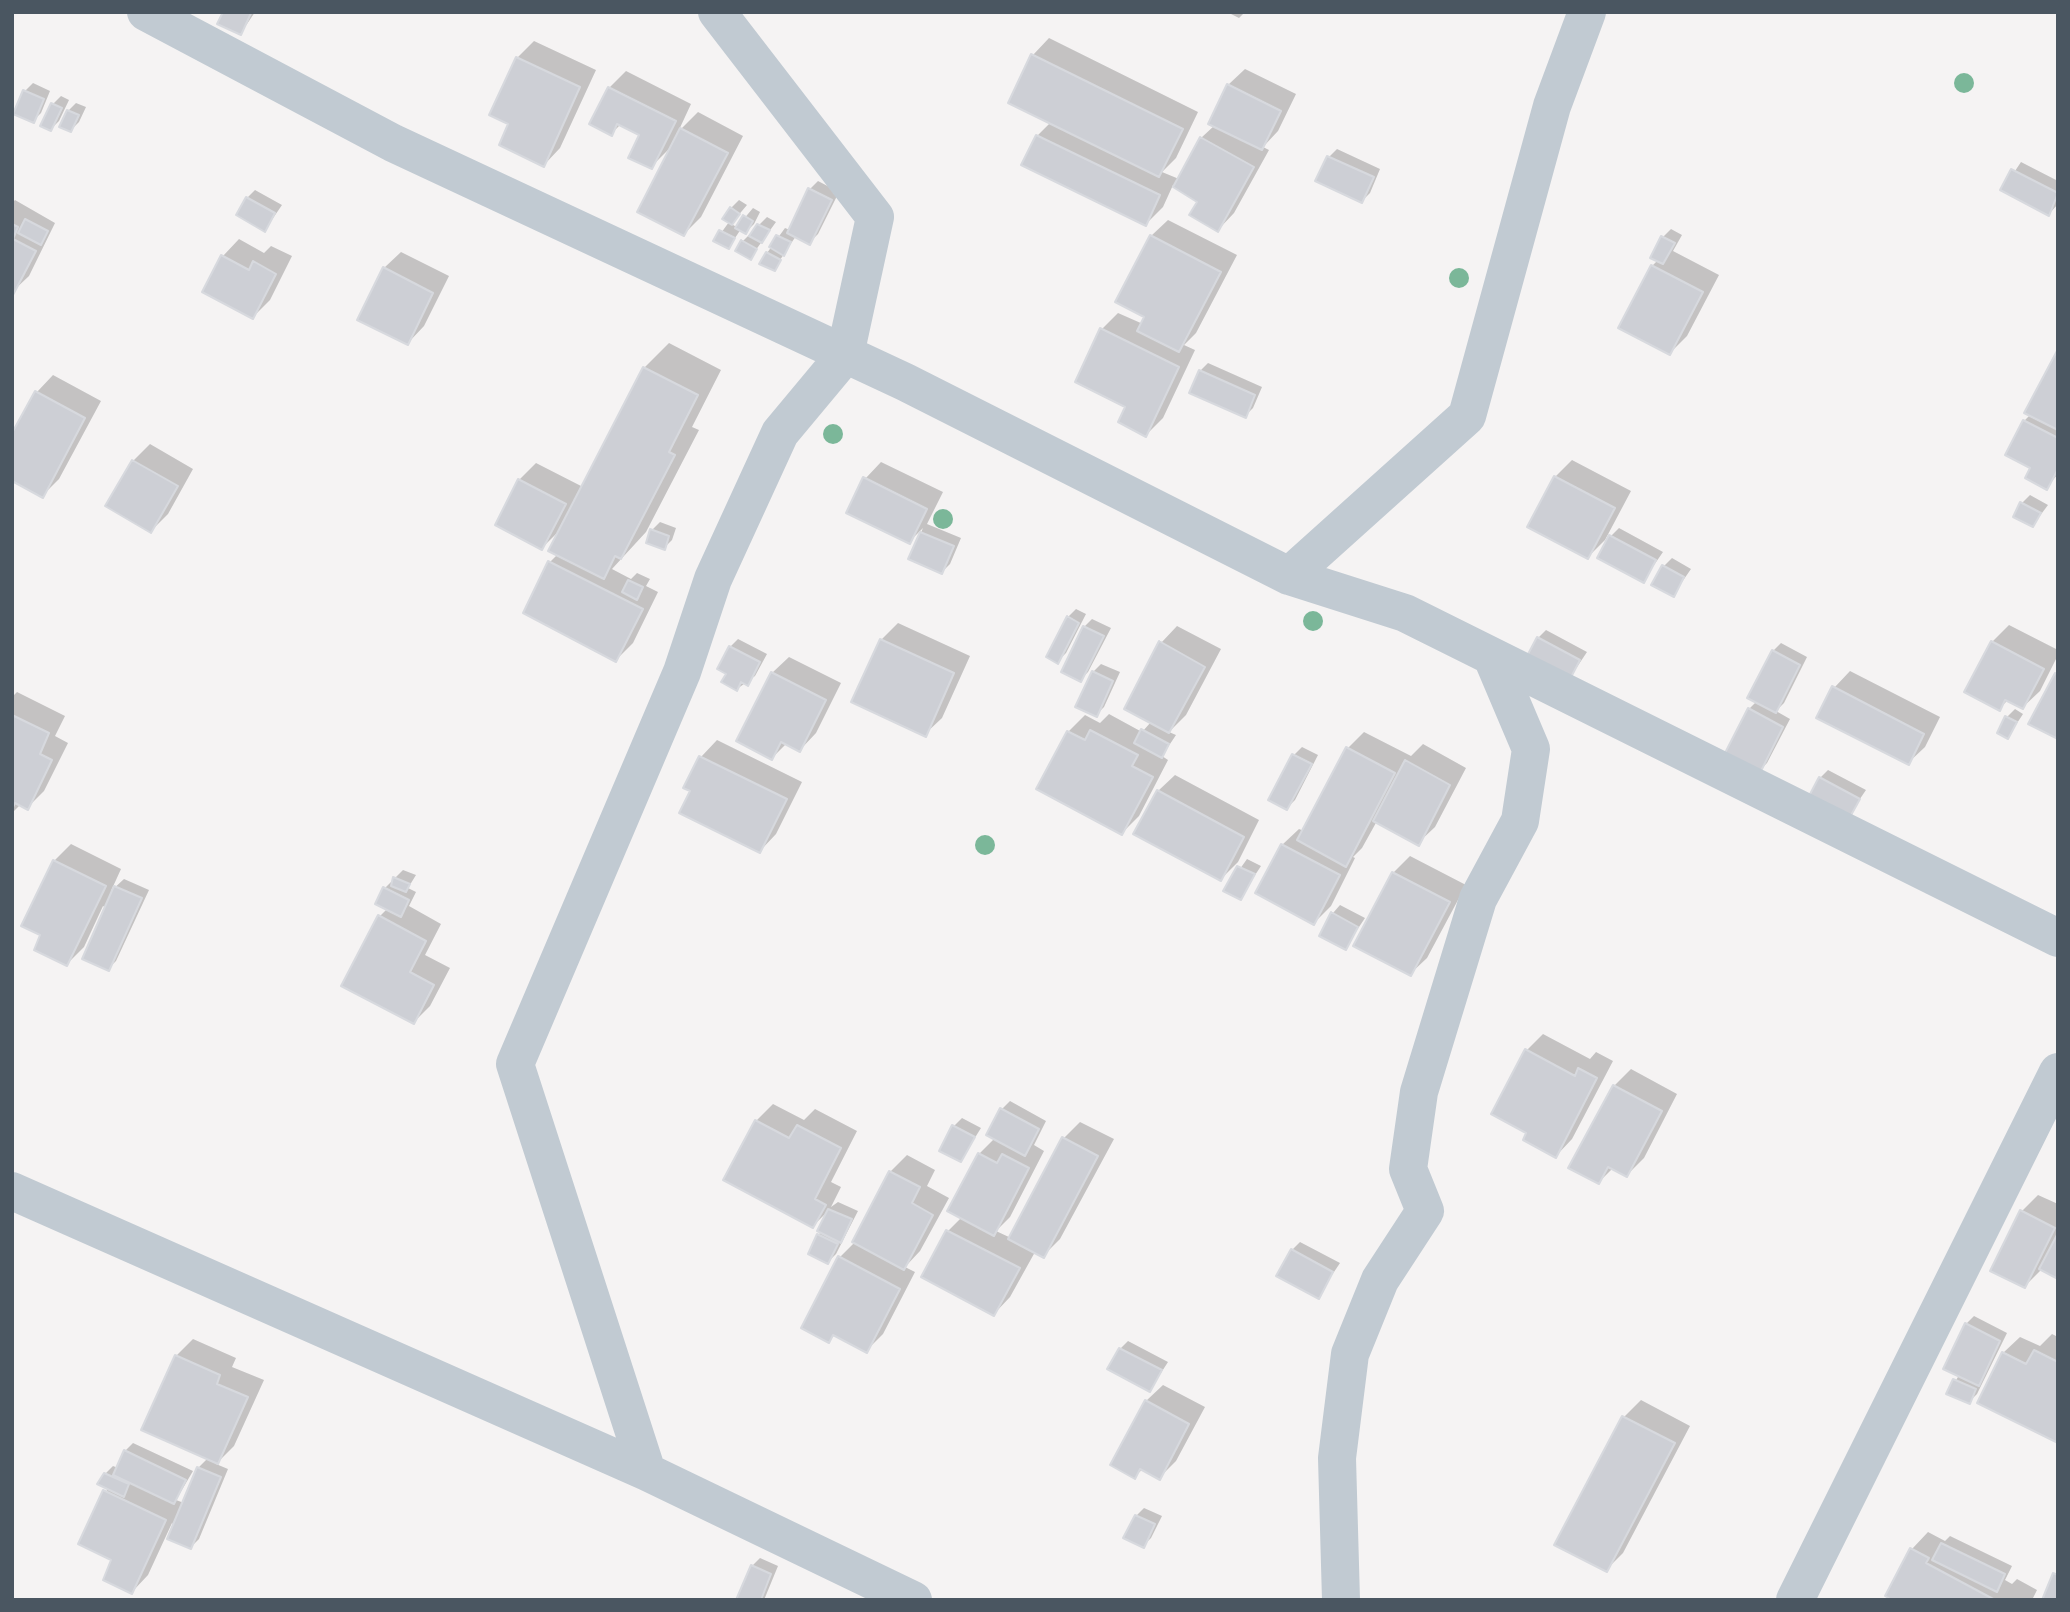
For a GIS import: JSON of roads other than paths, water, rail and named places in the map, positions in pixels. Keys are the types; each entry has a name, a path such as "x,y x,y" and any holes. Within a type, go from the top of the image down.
{"street":[{"path":"146,12 393,144 905,382 1289,576 1405,613 2058,938"},
{"path":"647,1472 515,1064 682,672 713,579 780,433 845,355 875,217 717,12"},
{"path":"1289,576 1467,416 1552,106 1587,12"},
{"path":"1341,1600 1338,1458 1350,1354 1380,1280 1425,1212 1408,1169 1419,1092 1478,899 1520,821 1531,749 1492,657"},
{"path":"1795,1600 2058,1072"},
{"path":"12,1191 647,1472 913,1600"}]}
